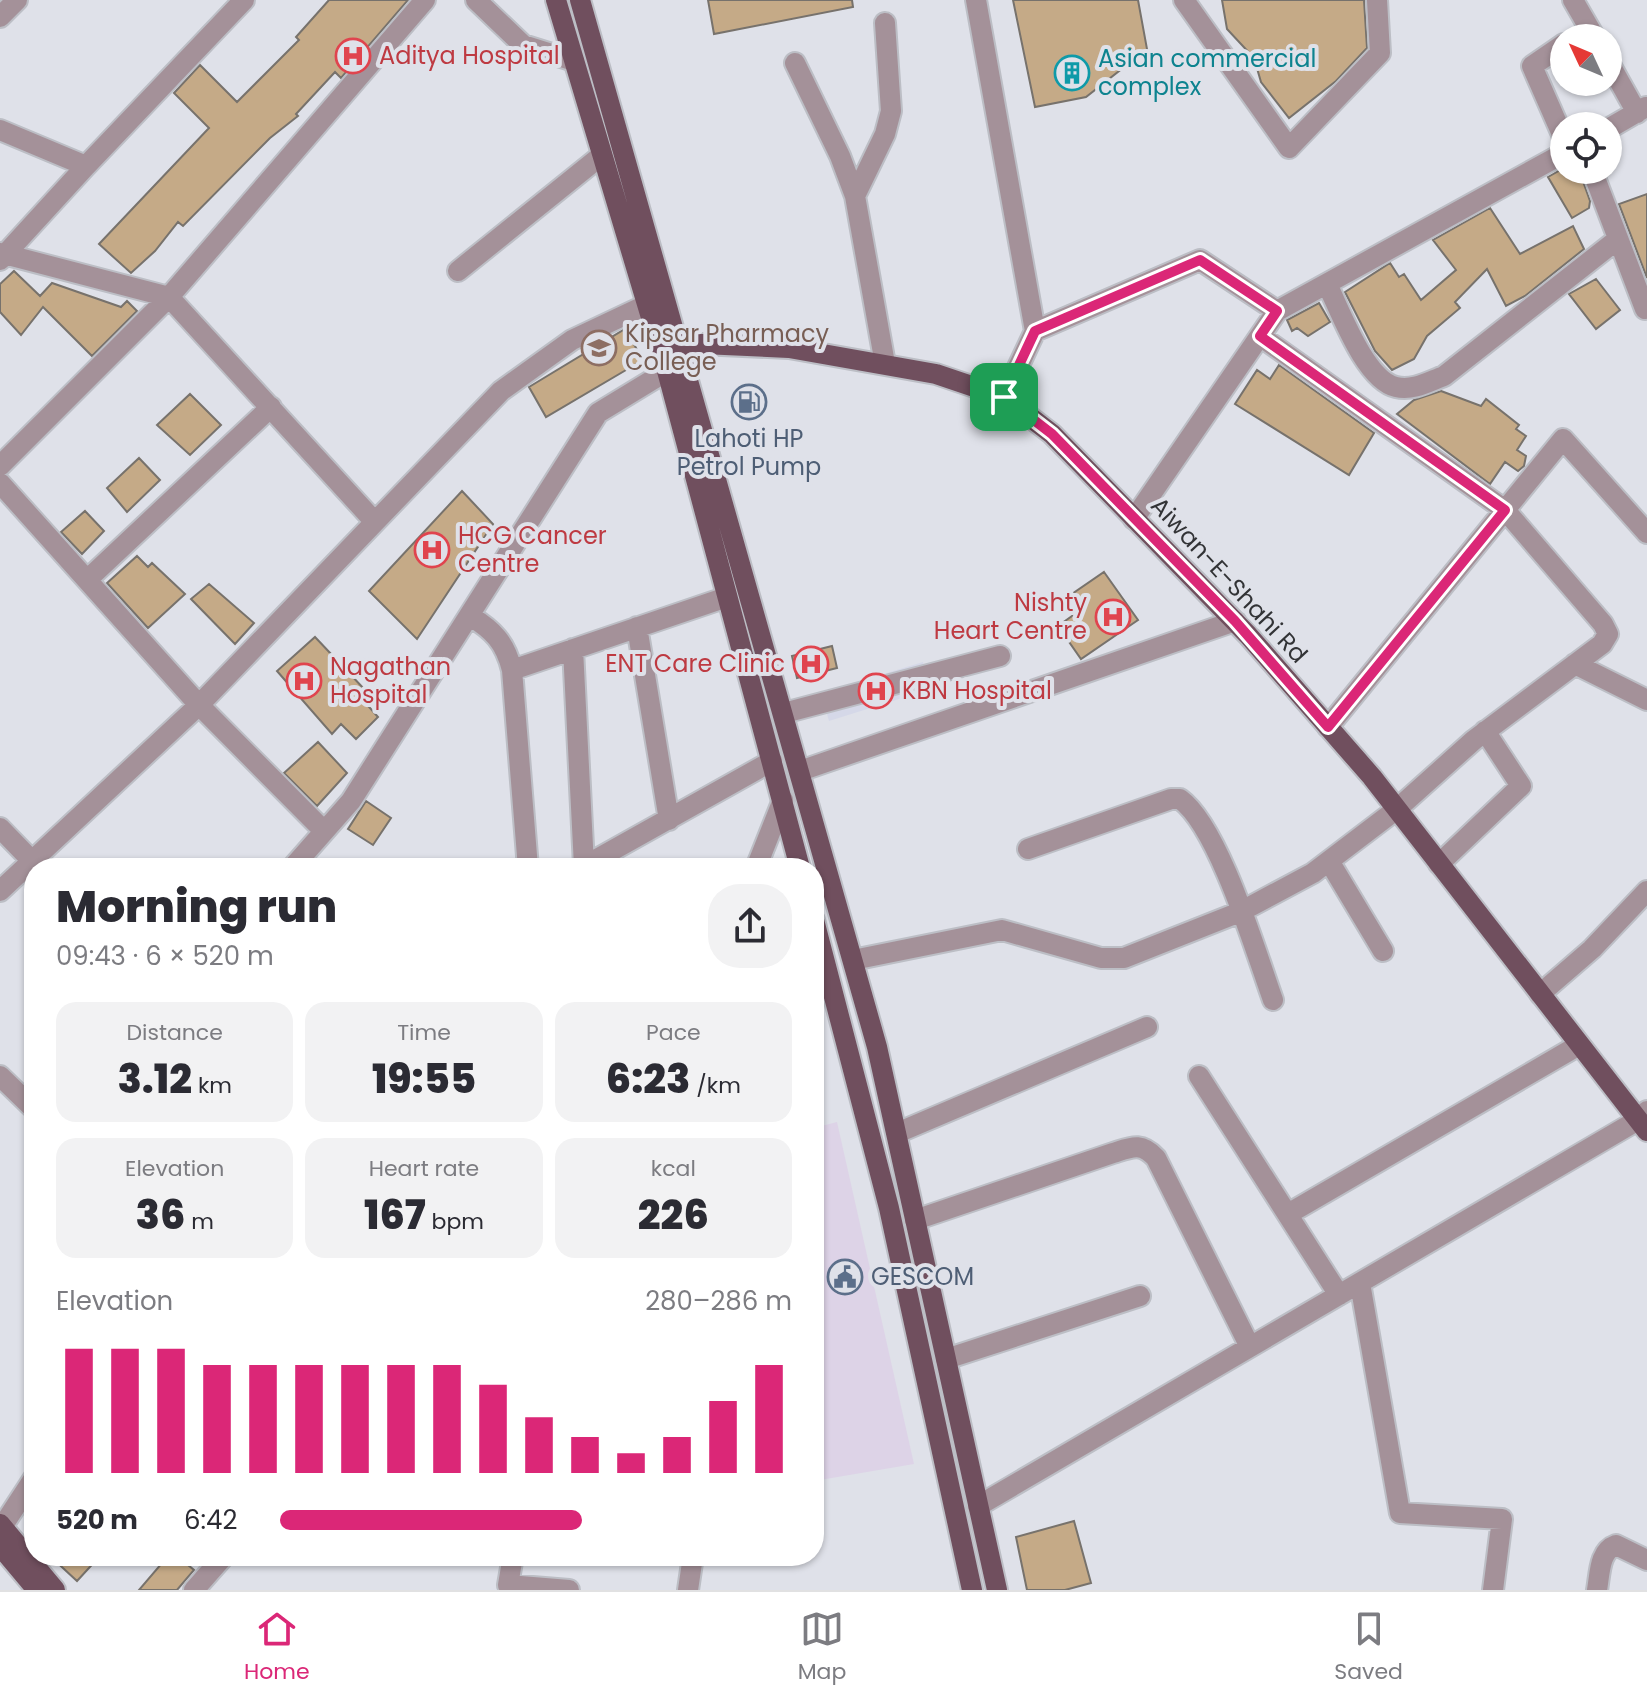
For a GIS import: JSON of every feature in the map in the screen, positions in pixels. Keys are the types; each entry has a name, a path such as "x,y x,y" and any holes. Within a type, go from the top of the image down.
{"main road":[{"path":"556,0 667,371 798,858"},
{"path":"580,0 853,960 897,1133 997,1590"},
{"name":"Aiwan-E-Shahi Rd","path":"657,342 789,348 936,374 1004,397 1052,434 1235,621 1328,727 1397,809 1579,1045 1644,1121"},
{"path":"824,958 889,1208 972,1590"},
{"path":"1,1532 37,1590"},
{"path":"1,1532 24,1557"},
{"path":"33,1566 55,1590"}],"street":[{"path":"0,17 17,0"},
{"path":"244,0 2,256 169,297 374,521"},
{"path":"0,466 169,297 425,0"},
{"path":"476,0 523,45 574,61"},
{"path":"976,0 1035,331 1004,397"},
{"path":"1184,0 1289,148 1380,53 1377,0"},
{"path":"1573,0 1582,24"},
{"path":"855,196 885,134 891,111 885,23"},
{"path":"1550,54 1532,66 1552,112"},
{"path":"795,63 840,156 855,196 885,364"},
{"path":"1622,81 1642,110 1622,121"},
{"path":"0,130 86,166"},
{"path":"458,271 602,155"},
{"path":"1134,519 1277,311 1550,161"},
{"path":"1597,184 1645,309"},
{"path":"1327,284 1371,367 1389,385 1416,388 1444,376 1618,239"},
{"path":"1035,331 1200,260 1277,311"},
{"path":"37,858 199,705 501,391 572,340 646,305"},
{"path":"853,960 1002,930 1101,958 1124,958 1240,912 1301,881 1329,861 1397,809 1485,731 1602,644 1608,634 1603,624 1505,510 1260,336"},
{"path":"300,858 351,801 598,413 667,371"},
{"path":"87,580 271,407"},
{"path":"1328,727 1563,439 1647,533"},
{"path":"0,483 199,705 323,830"},
{"path":"512,670 727,597"},
{"path":"470,616 496,635 512,670 527,858"},
{"path":"800,771 1235,621"},
{"path":"637,627 669,820"},
{"path":"573,649 583,858"},
{"path":"784,713 1000,656"},
{"path":"1575,664 1647,700"},
{"path":"1439,864 1521,786 1485,731"},
{"path":"599,858 772,761"},
{"path":"1028,849 1171,799 1180,799 1193,813 1237,892 1240,912 1273,1000"},
{"path":"760,858 783,800"},
{"path":"0,828 29,858"},
{"path":"1329,861 1383,951"},
{"path":"0,891 24,870"},
{"path":"1540,994 1592,949 1647,891"},
{"path":"897,1133 1147,1027"},
{"path":"1288,1214 1579,1045"},
{"path":"0,1076 24,1099"},
{"path":"1199,1076 1339,1295"},
{"path":"978,1506 1644,1121"},
{"path":"915,1220 1138,1145 1156,1158 1250,1347"},
{"path":"1360,1283 1400,1513 1502,1519 1493,1590"},
{"path":"946,1359 1140,1296"},
{"path":"1,1532 24,1494"},
{"path":"1597,1590 1603,1557 1608,1548 1616,1545 1647,1560"},
{"path":"194,1590 211,1566"},
{"path":"511,1566 508,1585 569,1590"},
{"path":"688,1590 692,1566"}],"shaded area":[{"name":"KBN Hospital","path":"923,662 931,689 829,721 821,693"},
{"path":"837,1122 914,1464 824,1479 824,1125"}],"building":[{"path":"329,0 408,0 341,78 335,72 296,114 298,116 270,138 183,226 178,222 155,251 131,273 99,244 209,128 174,93 200,65 237,102 299,40 296,37"},
{"path":"708,0 852,0 853,7 714,34"},
{"name":"Asian commercial complex","path":"1013,0 1138,0 1147,49 1086,97 1035,107"},
{"path":"1222,0 1364,0 1367,48 1336,81 1289,118 1261,82 1254,58 1227,29"},
{"path":"1552,184 1584,184 1590,201 1589,208 1572,218"},
{"path":"1647,194 1647,278 1619,204"},
{"path":"1490,208 1520,254 1573,226 1584,249 1525,296 1506,306 1487,269 1455,302 1460,308 1427,336 1414,359 1392,370 1375,351 1345,292 1390,263 1399,277 1404,274 1421,300 1456,270 1433,240"},
{"path":"14,271 40,296 52,283 121,307 127,301 137,311 92,356 43,307 21,335 0,312 0,284"},
{"path":"1596,279 1620,310 1596,329 1569,294"},
{"path":"1319,303 1330,322 1308,336 1297,328 1292,331 1287,320"},
{"path":"625,329 643,360 546,417 529,387"},
{"path":"1279,365 1374,433 1349,475 1235,404 1257,370 1270,379"},
{"path":"1441,391 1481,406 1486,399 1519,425 1516,429 1526,436 1517,450 1526,456 1524,466 1518,471 1505,462 1490,484 1397,414 1414,400"},
{"path":"190,394 221,425 190,455 157,425"},
{"path":"139,458 160,480 127,512 107,488"},
{"path":"462,491 493,524 417,639 369,591"},
{"path":"85,511 104,531 82,554 61,532"},
{"path":"137,556 148,567 152,563 185,594 148,628 107,583"},
{"path":"1104,572 1138,620 1081,659 1058,626 1079,611 1069,596"},
{"path":"209,584 254,623 235,644 191,599"},
{"path":"315,637 366,691 362,699 378,717 356,739 341,724 332,734 277,671"},
{"path":"832,646 837,668 797,678 792,656"},
{"path":"318,742 347,773 317,806 284,773"},
{"path":"366,801 391,818 373,845 348,829"},
{"path":"1074,1521 1091,1583 1065,1590 1027,1590 1016,1537"},
{"path":"61,1566 91,1566 77,1581"},
{"path":"159,1566 189,1566 194,1570 177,1590 139,1590"}],"place":[{"name":"Aditya Hospital","path":"353,56"},
{"name":"Asian commercial complex","path":"1072,73"},
{"name":"Kipsar Pharmacy College","path":"599,348"},
{"name":"Lahoti HP Petrol Pump","path":"749,402"},
{"name":"HCG Cancer Centre","path":"432,550"},
{"name":"Nishty Heart Centre","path":"1113,617"},
{"name":"ENT Care Clinic","path":"811,664"},
{"name":"Nagathan Hospital","path":"304,681"},
{"name":"KBN Hospital","path":"876,691"},
{"name":"GESCOM","path":"845,1277"}],"route":[{"path":"1200,260 1277,311 1260,336 1505,510 1328,727 1235,621 1052,434 1004,397 1035,331 1200,260"}]}
